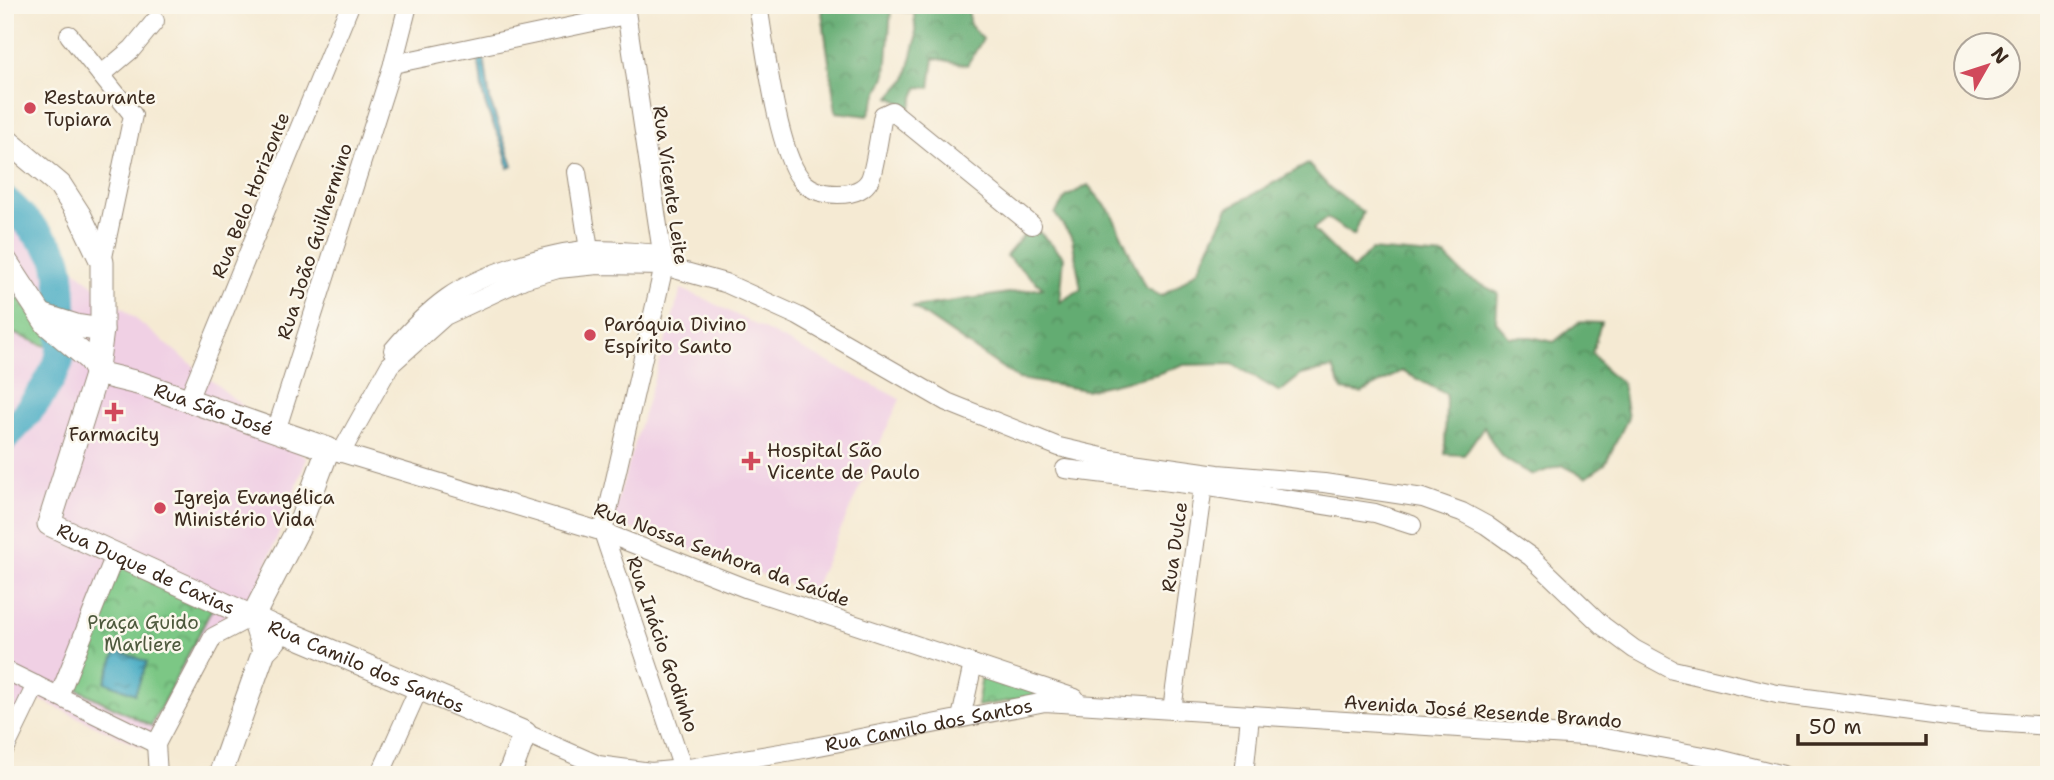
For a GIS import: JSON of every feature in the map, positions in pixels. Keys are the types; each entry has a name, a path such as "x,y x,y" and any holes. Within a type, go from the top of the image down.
{"main road":[{"path":"5,139 60,185 80,216 102,261 102,330 93,383"},
{"path":"5,260 45,319 76,338 90,360 93,383"},
{"path":"76,338 102,330"},
{"name":"Rua São José","path":"93,383 142,384 335,451"},
{"name":"Rua Duque de Caxias","path":"93,383 49,524 253,616"},
{"path":"264,651 253,616 335,451"},
{"name":"Rua Camilo dos Santos","path":"253,616 525,733"},
{"path":"220,775 264,651 280,636 290,634"},
{"path":"509,775 525,733"}],"street":[{"name":"Rua Belo Horizonte","path":"188,400 350,5"},
{"name":"Rua João Guilhermino","path":"276,431 393,64 408,5"},
{"path":"758,5 775,102 788,155 800,179 816,192 839,195 857,192 870,179 883,115 892,111 1032,225"},
{"path":"393,64 625,10"},
{"name":"Rua Vicente Leite","path":"603,532 664,260 625,10"},
{"path":"101,75 132,49 155,22"},
{"path":"69,35 133,115 102,261"},
{"path":"577,172 589,250"},
{"path":"357,422 379,368 410,331 447,298 463,288 521,264 589,250 664,260 725,283 798,316 947,402 1059,447 1374,513 1412,525"},
{"path":"335,451 357,422 390,365 445,316 524,279 558,269 664,260"},
{"name":"Rua Nossa Senhora da Saúde","path":"335,451 603,532 745,588 1099,706"},
{"name":"Rua Dulce","path":"1065,469 1203,479 1174,710"},
{"path":"1203,479 1324,483 1423,498 1462,512 1486,525 1531,557 1603,626 1634,649 1673,670 1777,694 1978,722 2049,726"},
{"name":"Rua Inácio Godinho","path":"603,532 683,769"},
{"path":"59,696 115,555"},
{"path":"158,775 156,744 213,637 253,616"},
{"path":"961,719 973,664"},
{"path":"5,670 156,744"},
{"path":"5,749 36,685"},
{"path":"380,775 419,688"},
{"name":"Rua Camilo dos Santos","path":"525,733 598,765 651,774 1045,702 1174,710"},
{"name":"Avenida José Resende Brando","path":"1174,710 1600,737 1713,766 1783,775"},
{"path":"1244,775 1250,716"}],"shaded area":[{"path":"5,213 307,458 250,609 216,628 143,748 28,694 5,741"},
{"name":"Hospital São Vicente de Paulo","path":"681,289 900,399 812,592 611,522"}],"green space":[{"path":"821,5 968,5 970,25 983,39 967,65 934,58 930,88 918,87 910,108 890,97 906,79 916,40 914,12 891,10 886,74 868,116 836,112"},
{"path":"1308,164 1330,188 1363,212 1354,236 1327,218 1313,229 1353,269 1371,250 1445,256 1466,277 1498,293 1496,322 1509,337 1531,337 1554,342 1579,322 1601,323 1592,353 1609,374 1622,382 1628,418 1605,464 1586,477 1562,465 1533,475 1502,457 1484,426 1464,455 1445,454 1446,394 1402,371 1362,393 1342,390 1333,368 1301,375 1280,392 1232,364 1181,365 1157,374 1086,390 1019,379 913,307 1043,288 1006,256 1032,225 1064,257 1060,302 1081,289 1072,238 1055,214 1066,197 1088,185 1111,212 1145,287 1161,296 1198,270 1228,208"},
{"path":"16,295 51,339 51,348 5,330"},
{"name":"Praça Guido Marliere","path":"118,563 215,603 151,726 67,684"},
{"path":"982,675 1048,695 977,706"}],"water":[{"path":"483,48 490,101 513,166 508,168 504,150 486,108 476,54"},
{"path":"117,650 147,662 135,694 105,682"}],"waterway":[{"path":"5,201 56,257 62,293 58,363 35,403 5,437"}],"place":[{"name":"Restaurante Tupiara","path":"30,108"},
{"name":"Paróquia Divino Espírito Santo","path":"590,335"},
{"name":"Farmacity","path":"114,412"},
{"name":"Hospital São Vicente de Paulo","path":"751,461"},
{"name":"Igreja Evangélica Ministério Vida","path":"160,508"}]}
